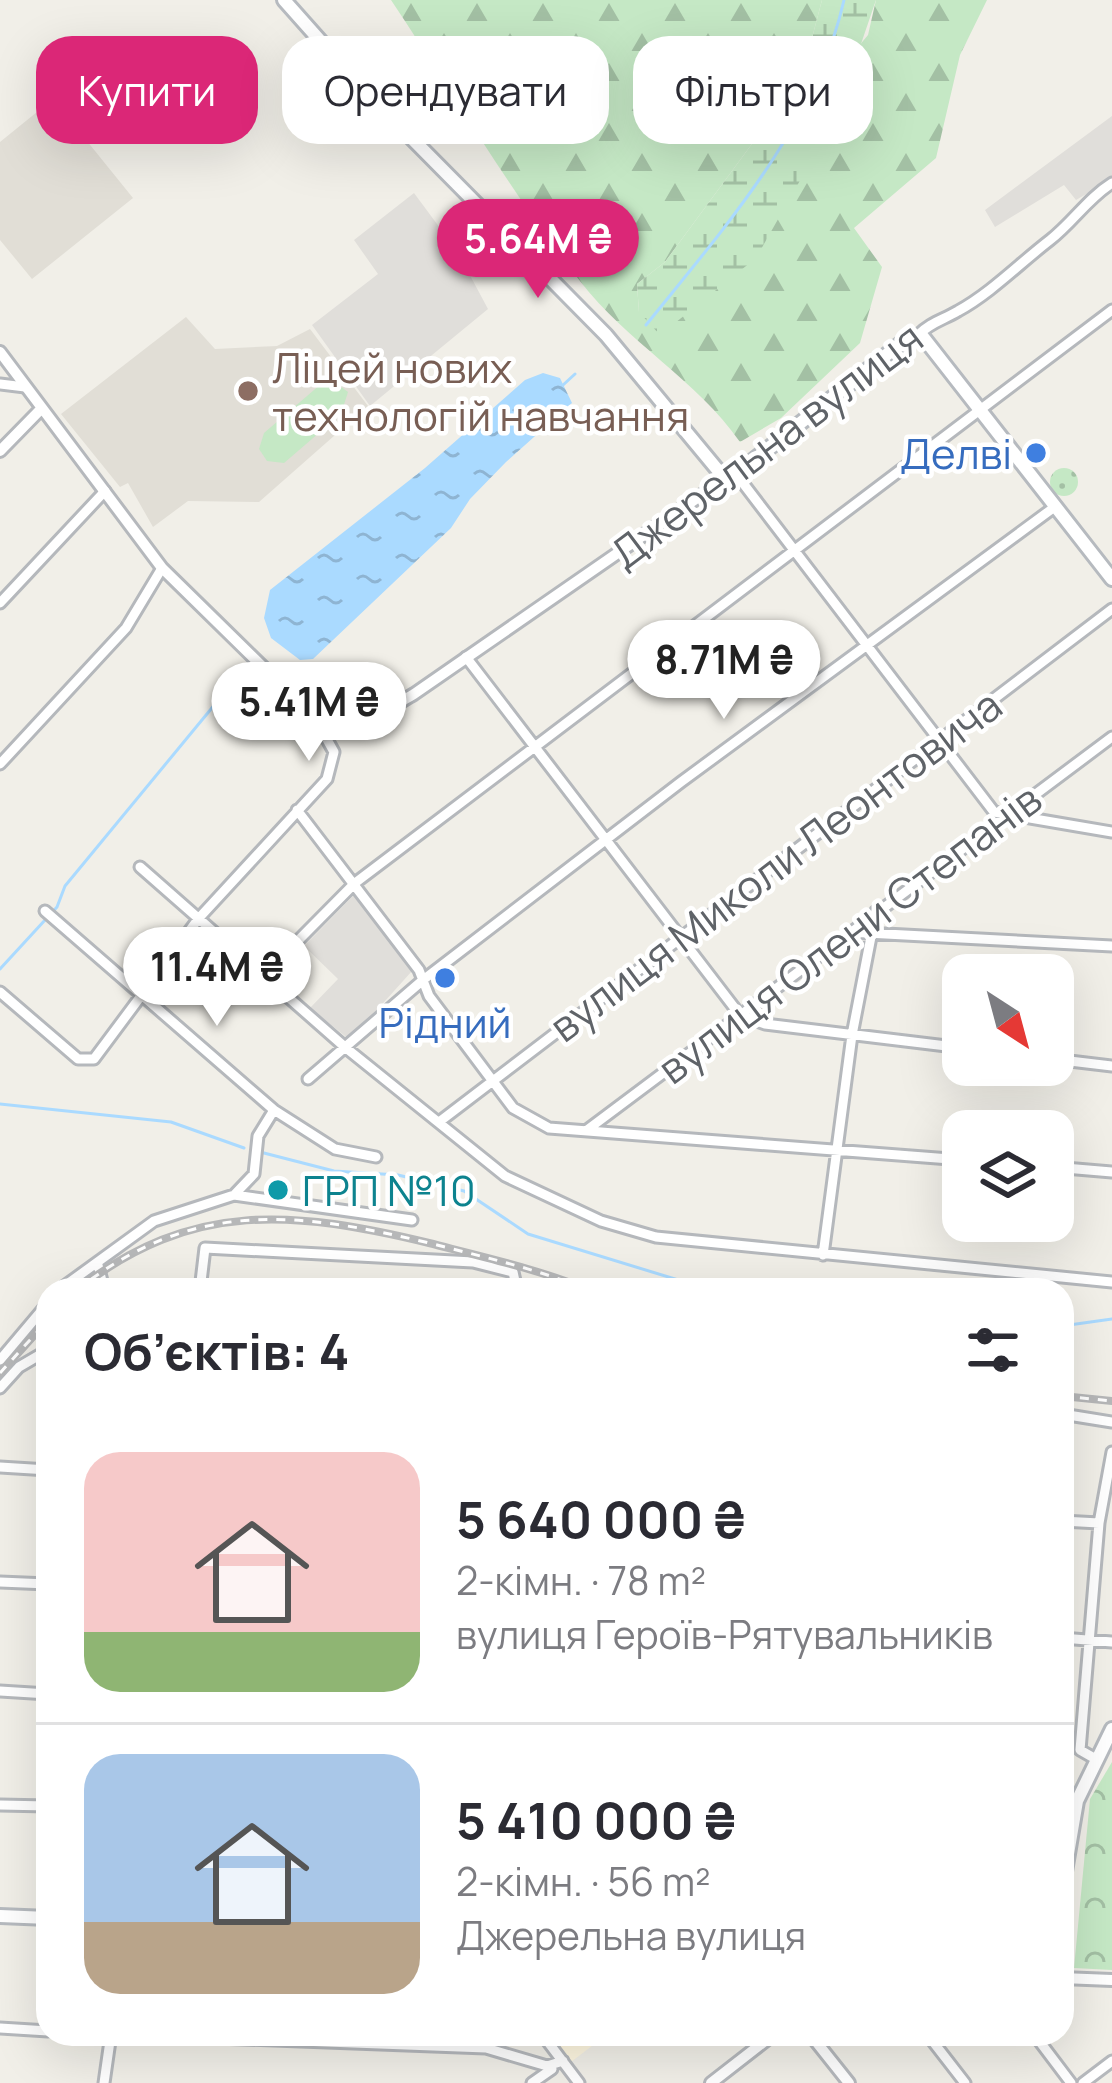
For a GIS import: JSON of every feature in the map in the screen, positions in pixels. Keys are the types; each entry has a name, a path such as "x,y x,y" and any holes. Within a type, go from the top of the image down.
{"main road":[{"path":"284,0 363,89 607,335 712,464 733,475"},
{"path":"918,335 981,408 1112,579"},
{"name":"Джерельна вулиця","path":"733,475 918,335"},
{"path":"1074,1816 1094,1758 1112,1729"},
{"path":"0,1916 36,1918"}],"street":[{"name":"Джерельна вулиця","path":"918,335 932,321 958,311 1063,230 1092,195 1112,182"},
{"path":"266,973 356,884 1112,310"},
{"path":"0,352 162,568 314,717 334,752 334,764 199,918 94,1059 78,1059 0,992"},
{"path":"0,384 25,387"},
{"path":"0,451 41,409"},
{"path":"733,475 869,644 994,812 1112,832"},
{"name":"Джерельна вулиця","path":"314,717 342,726 376,717 733,475"},
{"path":"0,603 105,491"},
{"path":"308,1079 423,980 1056,506"},
{"path":"0,764 126,628 162,568"},
{"name":"вулиця Миколи Леонтовича","path":"439,1122 1112,609"},
{"path":"466,657 740,1016 942,1046"},
{"name":"вулиця Олени Степанів","path":"587,1130 1112,737"},
{"path":"297,810 356,884 423,980 429,996 529,1120 549,1128 942,1158"},
{"path":"140,867 346,1048 506,1176 601,1221 656,1237 1069,1278"},
{"path":"823,1255 852,1035 869,930 877,910"},
{"path":"50,915 274,1110 335,1149 376,1157"},
{"path":"848,932 1112,946"},
{"path":"1074,1061 1112,1066"},
{"path":"234,1195 254,1174 258,1136 274,1110"},
{"path":"1074,1169 1112,1172"},
{"path":"72,1278 82,1269 98,1265 154,1221 234,1195 412,1220"},
{"path":"201,1278 205,1248 472,1262 513,1273 514,1278"},
{"path":"98,1265 101,1278"},
{"path":"1074,1278 1112,1282"},
{"path":"0,1360 36,1317"},
{"path":"0,1388 36,1358"},
{"path":"1074,1416 1112,1422"},
{"path":"1080,1750 1099,1522 1112,1452"},
{"path":"0,1467 36,1469"},
{"path":"1074,1521 1099,1522"},
{"path":"0,1582 36,1584"},
{"path":"1074,1639 1112,1642"},
{"path":"0,1691 36,1693"},
{"path":"1074,1750 1094,1758"},
{"path":"0,1804 36,1806"},
{"path":"1074,1978 1112,1980"},
{"path":"0,2028 36,2030"},
{"path":"104,2083 109,2046"},
{"path":"432,2046 486,2048 547,2066 562,2061"},
{"path":"551,2046 579,2083"},
{"path":"711,2083 758,2046"},
{"path":"821,2046 850,2083"},
{"path":"936,2046 965,2083"},
{"path":"1043,2046 1071,2083"},
{"path":"532,2083 562,2061"},
{"path":"1083,2083 1112,2061"}],"shaded area":[{"path":"36,113 36,144 89,144 133,198 32,279 0,240 0,142"},
{"path":"1112,116 1112,179 1076,200 1064,185 995,227 985,210"},
{"path":"414,193 457,251 488,309 370,406 312,325 378,274 354,240"},
{"path":"186,317 215,349 277,346 310,329 368,406 259,502 188,501 153,527 128,483 120,487 61,414"},
{"path":"354,895 412,971 350,1040 310,1008 338,979 304,946"},
{"path":"558,2046 592,2046 571,2062"}],"green space":[{"path":"391,0 822,0 813,36 633,36 633,144 752,144 665,262 637,284 639,312 778,144 873,144 873,36 867,36 876,0 987,0 960,55 936,158 854,228 882,267 860,343 781,418 740,442 703,399 580,281 484,144 609,144 609,36 414,36"},
{"path":"822,0 876,0 864,36 813,36"},
{"path":"752,144 821,144 756,258 660,335 639,312 637,284 665,262"},
{"path":"333,381 348,392 341,414 284,463 267,461 259,449 264,433 321,384"},
{"path":"1064,468 1074,472 1078,482 1074,492 1064,496 1054,492 1050,482 1054,472"},
{"path":"1112,1762 1112,1970 1074,1968 1090,1799"}],"water":[{"path":"543,373 560,378 572,403 470,499 451,528 313,659 300,660 271,638 264,618 270,590 425,468 525,380"}],"waterway":[{"path":"646,325 736,212 790,132 831,46 844,0"},
{"path":"563,385 575,374"},
{"path":"0,969 57,907 65,886 230,686"},
{"path":"0,1104 171,1122 244,1148"},
{"path":"260,1152 334,1171 398,1175 464,1191 528,1234 672,1278"},
{"path":"1074,1324 1112,1319"}],"railway":[{"path":"95,1278 162,1240 246,1220 290,1220 380,1232 554,1278"},
{"path":"0,1373 36,1333"},
{"path":"1074,1397 1112,1401"}],"place":[{"name":"Ліцей нових технологій навчання","path":"248,391"},
{"name":"Делві","path":"1036,453"},
{"name":"Рідний","path":"445,978"},
{"name":"ГРП №10","path":"278,1190"}]}
